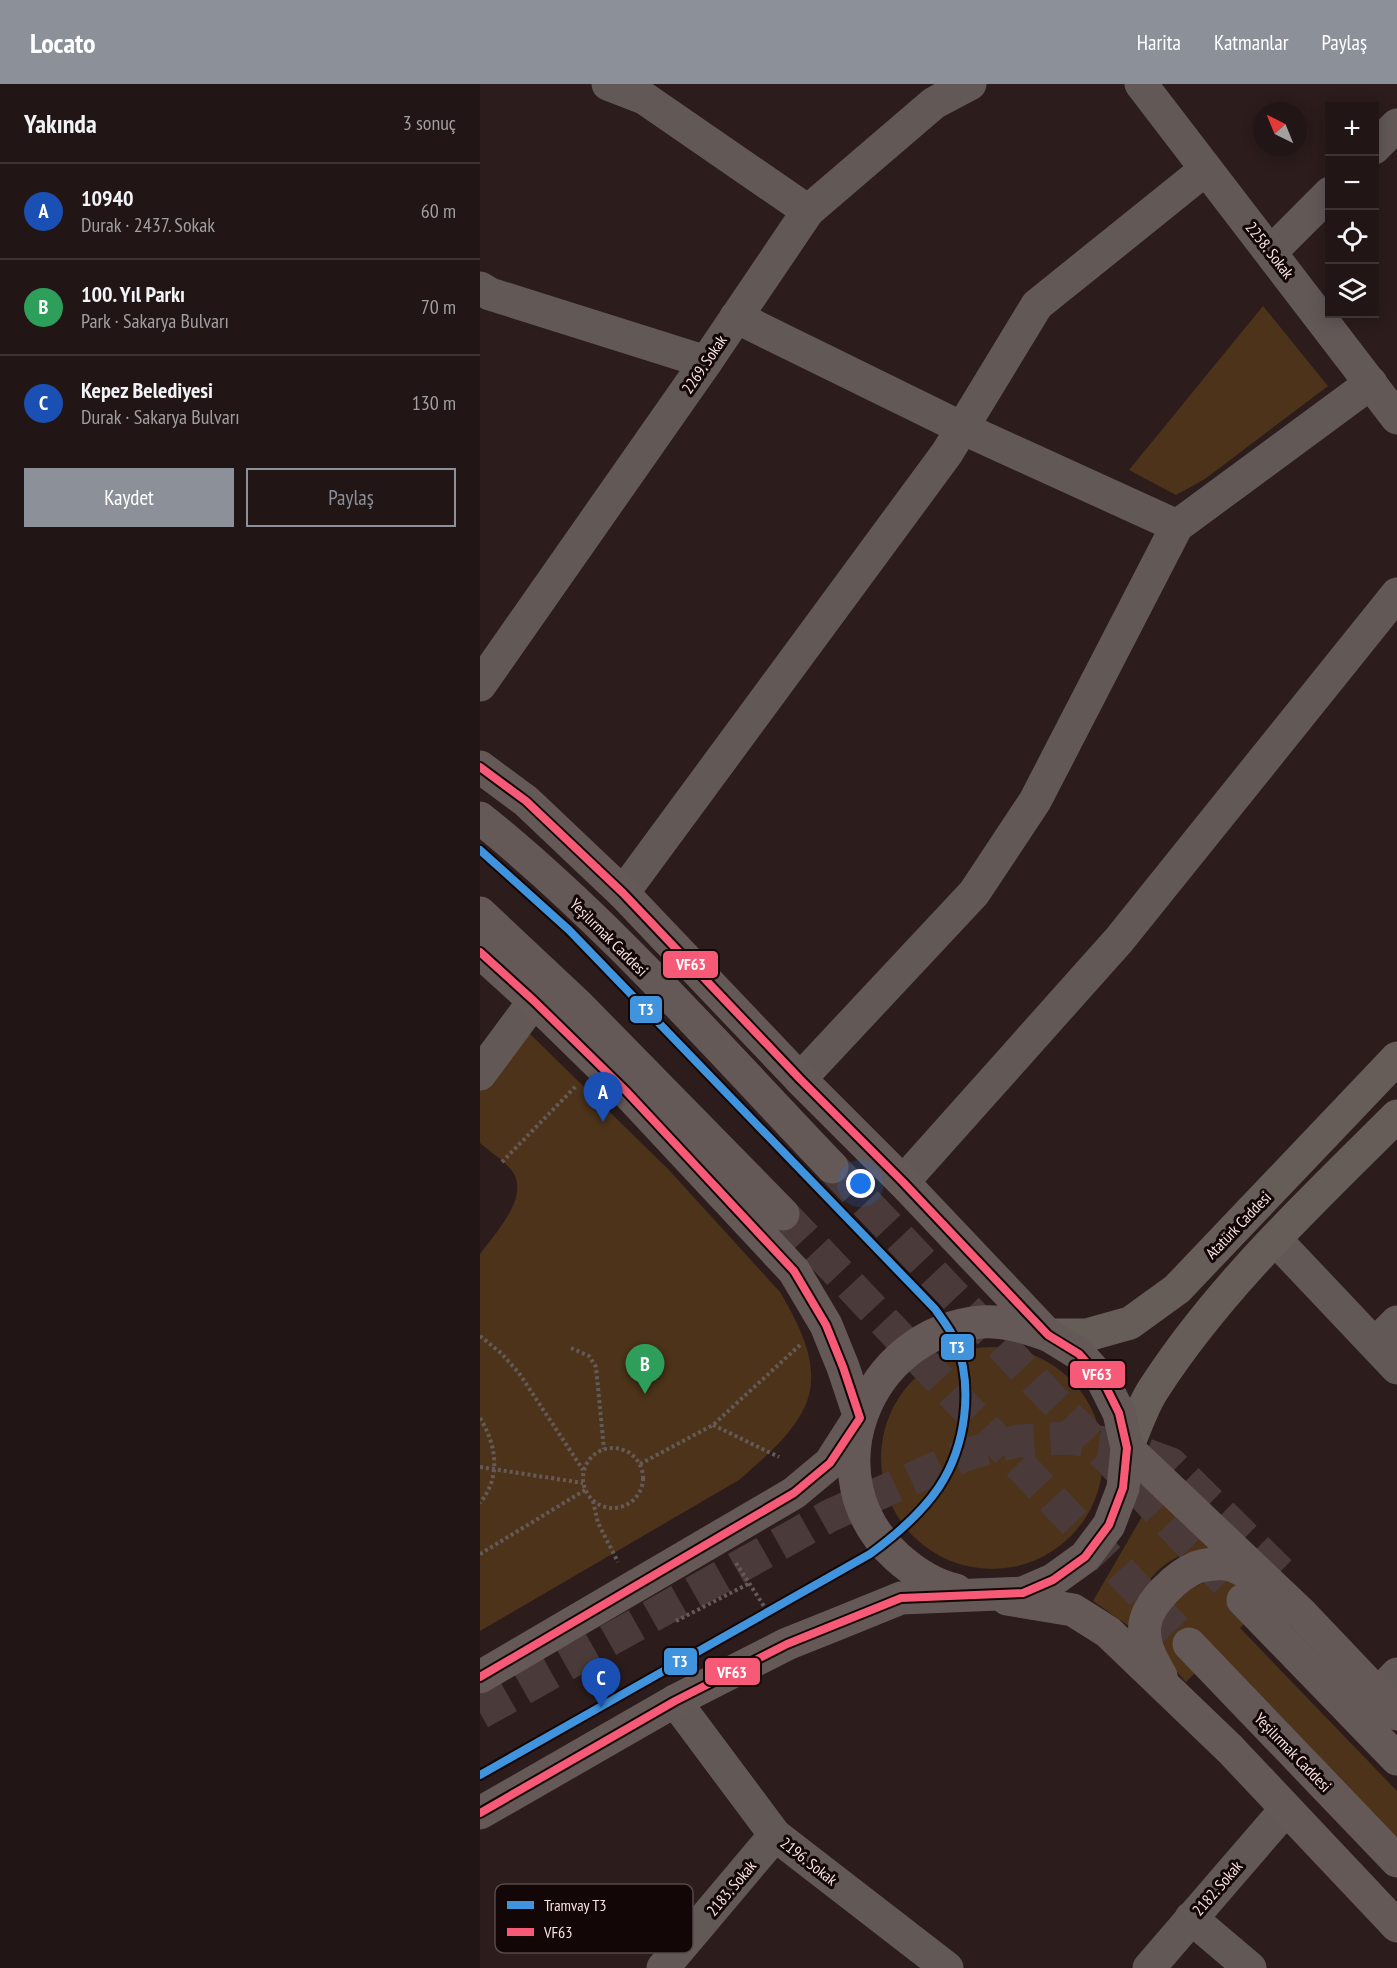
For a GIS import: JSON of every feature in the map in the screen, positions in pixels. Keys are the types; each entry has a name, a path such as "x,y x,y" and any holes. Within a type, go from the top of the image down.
{"main road":[{"path":"480,766 526,801 623,893 1048,1335"},
{"name":"Yeşilırmak Caddesi","path":"480,818 598,923 832,1167"},
{"path":"480,913 578,1005 783,1214"},
{"path":"480,952 626,1091 794,1271 825,1326 843,1367 860,1418 854,1456 858,1495 883,1544 915,1573 944,1587 1073,1610 1108,1632 1230,1749 1397,1926"},
{"name":"Atatürk Caddesi","path":"1048,1335 1087,1335 1130,1323 1177,1289 1397,1058"},
{"path":"1126,1448 1152,1392 1210,1311 1275,1239 1397,1116"},
{"path":"480,1677 794,1493 830,1463 860,1418 876,1384 888,1370 900,1357 930,1336 949,1329 982,1322 1016,1324 1048,1335 1078,1354 1103,1381 1119,1413 1126,1448 1123,1488 1109,1525 1085,1557 1053,1580 1023,1593 901,1598 788,1644 675,1701 480,1812"},
{"path":"1126,1448 1302,1614 1391,1694"},
{"path":"1167,1690 1146,1648 1145,1624 1154,1601 1175,1582 1198,1567 1225,1564 1243,1570 1302,1614"},
{"path":"1243,1600 1397,1759"},
{"name":"Yeşilırmak Caddesi","path":"1189,1644 1397,1861"}],"street":[{"path":"608,84 644,98 808,211"},
{"name":"2269. Sokak","path":"480,685 706,362 808,211 924,93 970,84"},
{"name":"2258. Sokak","path":"1141,84 1397,418"},
{"path":"1379,143 1397,125"},
{"path":"623,893 947,453 1037,305 1206,169"},
{"path":"1271,252 1325,197"},
{"path":"480,288 490,294 706,362"},
{"path":"736,317 962,428 1177,526"},
{"path":"800,1078 974,893 1035,801 1177,526 1371,383"},
{"path":"903,1182 1119,940 1397,594"},
{"path":"480,1074 534,1001"},
{"path":"1275,1239 1386,1333 1397,1368"},
{"name":"2196. Sokak","path":"675,1701 775,1835 947,1968"},
{"name":"2182. Sokak","path":"1149,1968 1286,1809"},
{"name":"2183. Sokak","path":"693,1932 775,1835"},
{"path":"1191,1918 1250,1968"},
{"name":"2183. Sokak","path":"663,1968 676,1953"}],"path":[{"path":"502,1162 580,1082"},
{"path":"480,1336 501,1353 519,1373 583,1470"},
{"path":"639,1464 713,1425 803,1342"},
{"path":"571,1348 589,1356 596,1367 604,1449"},
{"path":"480,1418 493,1449 495,1470 492,1482 480,1503"},
{"path":"713,1425 779,1457"},
{"path":"604,1449 625,1450 639,1464 642,1483 633,1499 626,1505 607,1508 594,1501 585,1490 583,1470 588,1461 604,1449"},
{"path":"480,1467 583,1483"},
{"path":"480,1554 585,1490"},
{"path":"594,1501 598,1523 618,1563"},
{"path":"719,1537 788,1644"},
{"path":"676,1622 750,1583"}],"shaded area":[{"path":"1263,306 1328,386 1205,479 1176,495 1129,470"},
{"path":"526,1030 669,1170 780,1292 797,1324 807,1351 811,1375 809,1396 800,1416 765,1457 739,1480 480,1631 480,1254 508,1215 517,1192 517,1181 512,1171 480,1143 480,1087"},
{"path":"992,1347 1014,1349 1044,1360 1062,1372 1078,1388 1090,1406 1098,1426 1103,1458 1101,1480 1090,1510 1078,1528 1062,1544 1044,1556 1024,1564 992,1569 970,1567 940,1556 922,1544 906,1528 894,1510 886,1490 881,1458 883,1436 894,1406 906,1388 922,1372 940,1360 960,1352"},
{"path":"1158,1489 1213,1549 1180,1556 1161,1568 1140,1595 1130,1627 1093,1601"},
{"path":"1229,1578 1264,1605 1240,1628 1397,1791 1397,1854 1209,1659 1186,1682 1169,1660 1158,1633 1162,1616 1194,1587 1212,1580"}],"tunnel":[{"path":"832,1167 1243,1600"},
{"path":"783,1214 1189,1644"},
{"path":"480,1713 829,1516 967,1454 1018,1441 1068,1438 1120,1445 1171,1464 1286,1578"}],"tram line":[{"name":"T3","path":"480,850 569,930 935,1309 955,1340 961,1358 965,1396 961,1435 956,1453 939,1487 908,1524 880,1547 480,1775"}],"transit line":[{"name":"VF63","path":"480,767 526,801 623,893 1048,1335 1079,1354 1103,1381 1119,1413 1127,1448 1123,1488 1109,1525 1085,1557 1053,1580 1023,1593 901,1598 787,1644 675,1701 480,1813"},
{"name":"VF63","path":"480,952 626,1091 794,1271 826,1325 860,1418 830,1463 794,1493 480,1677"}],"place":[{"name":"10940","path":"603,1122"},
{"name":"100. Yıl Parkı","path":"645,1394"},
{"name":"Kepez Belediyesi","path":"601,1708"}]}
